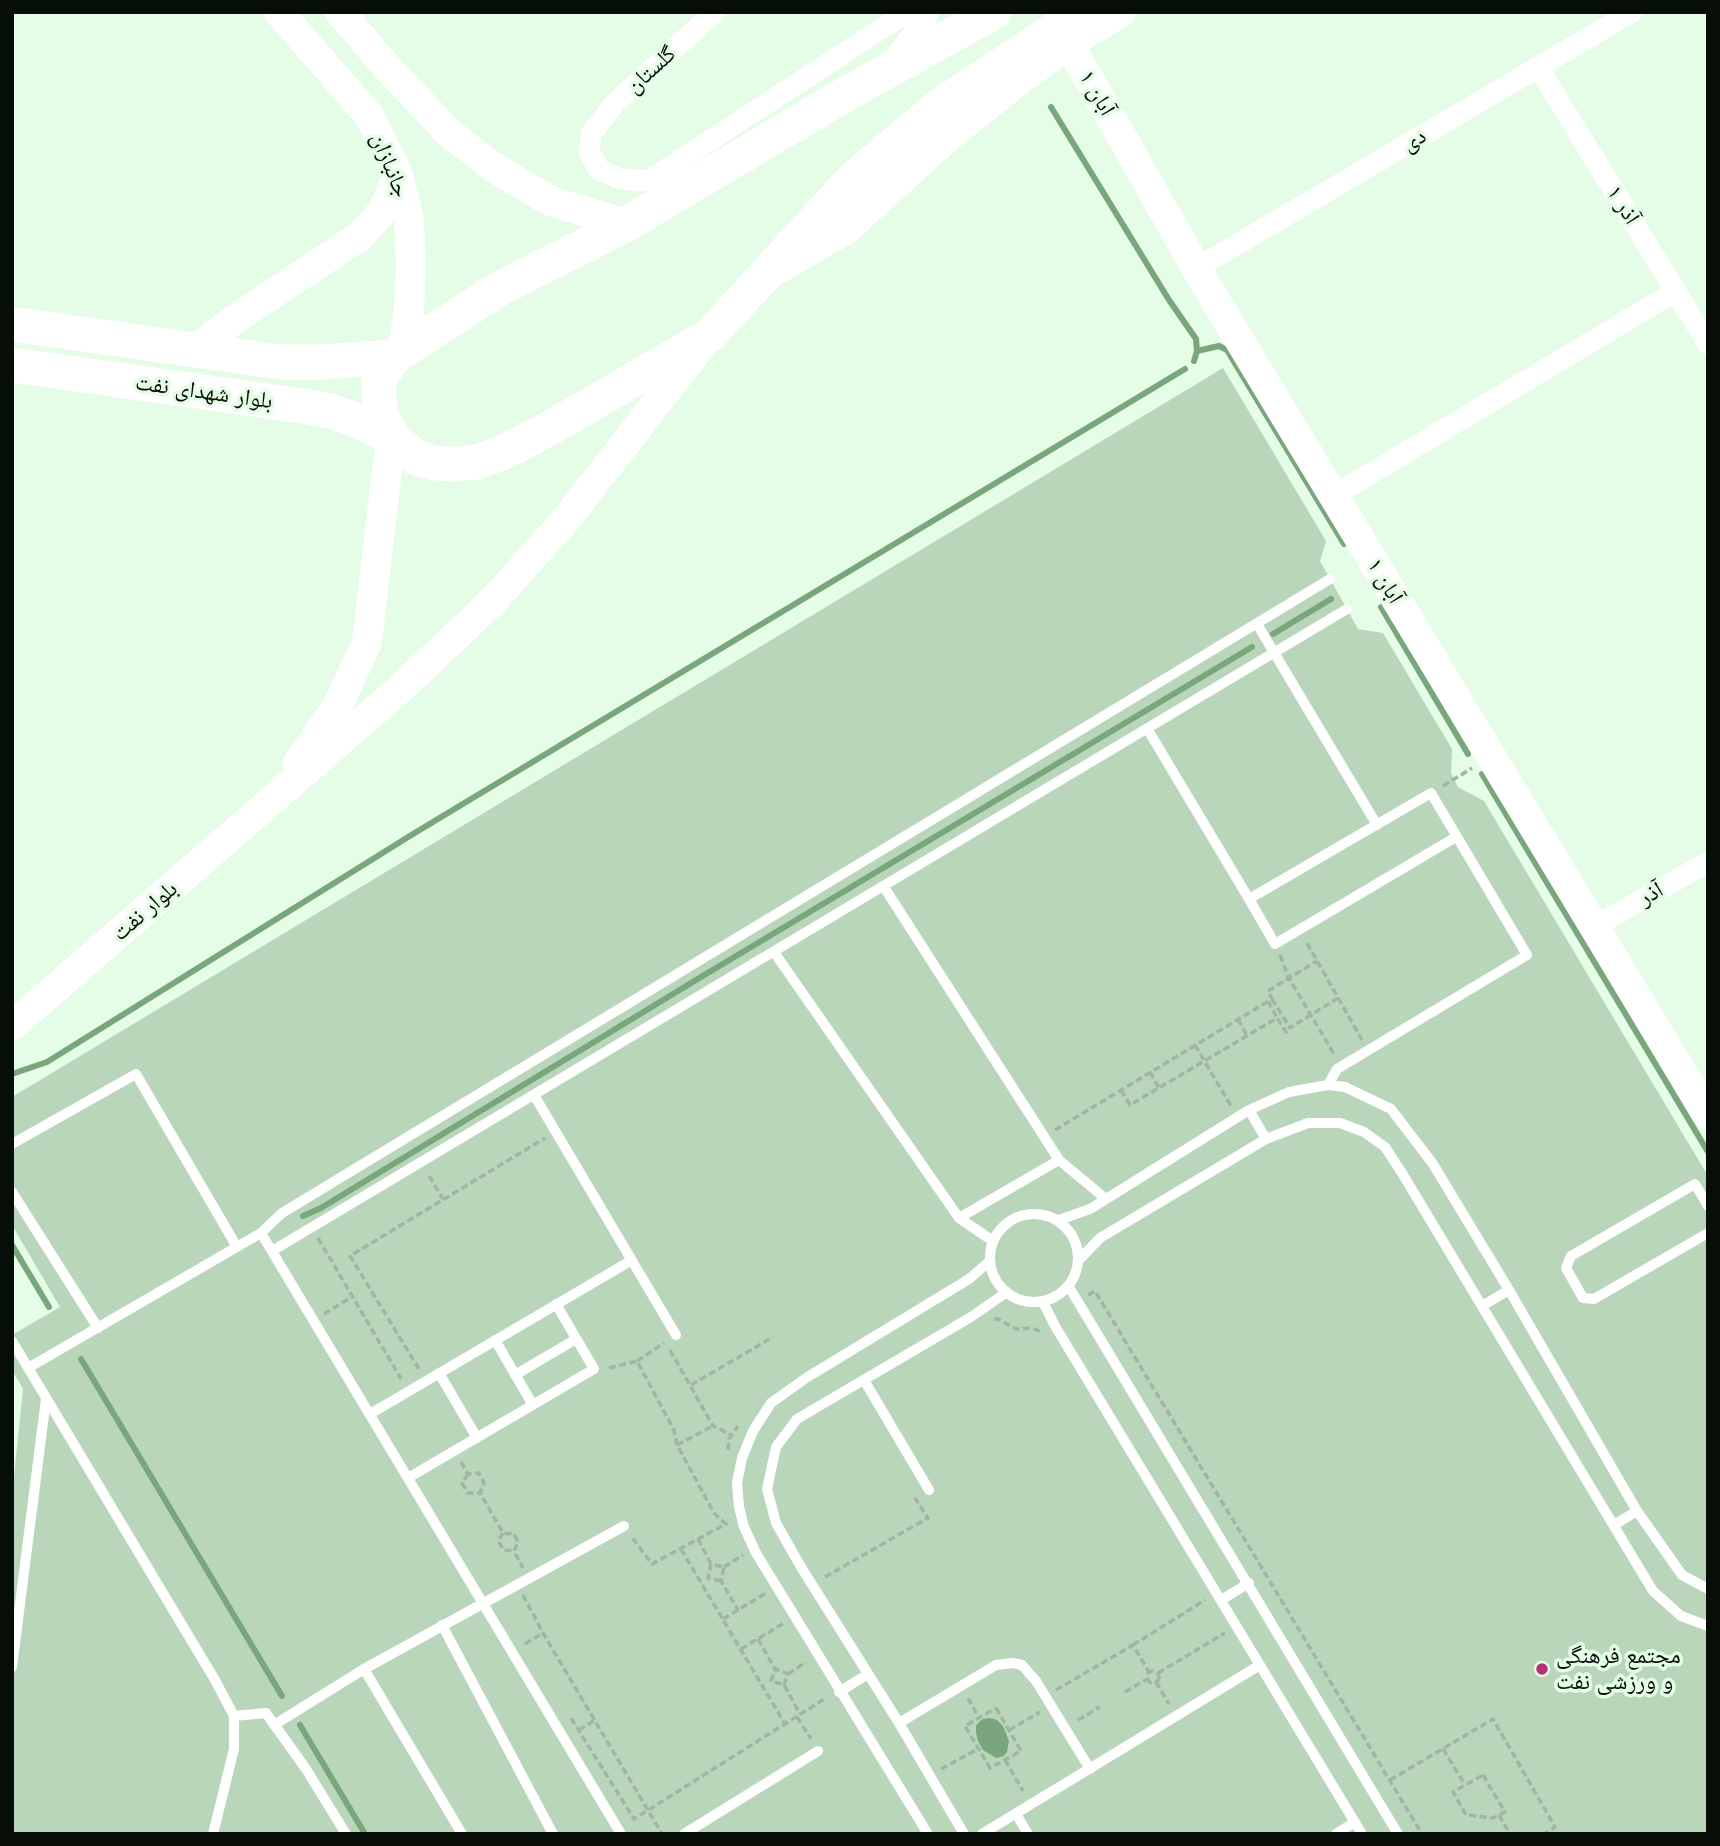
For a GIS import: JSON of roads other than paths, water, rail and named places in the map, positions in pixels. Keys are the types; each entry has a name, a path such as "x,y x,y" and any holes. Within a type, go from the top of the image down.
{"main road":[{"path":"994,12 628,224 497,290 398,355 379,380 379,408 391,436 416,458 435,463 476,462 528,440 710,335 853,179 938,107 1075,28"},
{"name":"بلوار شهدای نفت","path":"12,324 280,362 320,362 398,355"},
{"name":"بلوار شهدای نفت","path":"12,365 303,406 339,414 391,436"}],"street":[{"name":"جانبازان","path":"279,12 370,117 398,175 410,220 411,267 409,310 398,355"},
{"path":"340,12 448,132 493,167 550,201 628,224"},
{"name":"گلستان","path":"712,13 616,102 591,134 589,153 600,170 620,179 648,181 907,12"},
{"path":"891,70 918,35 923,12"},
{"path":"1075,28 1121,12"},
{"name":"دی","path":"1197,268 1632,12"},
{"name":"آبان ۱","path":"1075,28 1197,268 1708,1115"},
{"name":"آذر ۱","path":"1538,67 1708,344"},
{"path":"195,350 235,319 360,236 382,213 398,175"},
{"path":"1333,496 1676,291"},
{"path":"276,795 401,688 494,601 568,517 710,335"},
{"path":"276,795 338,705 367,642 391,436"},
{"name":"بلوار نفت","path":"12,1026 276,795"},
{"name":"آذر","path":"1594,927 1708,862"}],"lane":[{"path":"28,1368 261,1233 282,1213 1330,579"},
{"path":"272,1251 1347,610"},
{"path":"1257,624 1377,825"},
{"path":"1147,730 1275,944 1456,837"},
{"path":"1249,899 1431,793 1527,954 1337,1069 1328,1085"},
{"path":"884,887 1059,1160 1106,1199"},
{"path":"774,952 959,1218 993,1241"},
{"path":"12,1144 136,1074 237,1247"},
{"path":"1059,1220 1090,1209 1237,1117 1289,1092 1328,1085 1345,1087 1391,1109 1433,1164 1637,1511 1682,1575 1708,1589"},
{"path":"534,1095 676,1335"},
{"path":"1249,1110 1266,1139"},
{"path":"1080,1259 1100,1238 1266,1139 1308,1123 1340,1123 1364,1132 1385,1147 1402,1173 1653,1591 1681,1616 1708,1626"},
{"path":"959,1218 1059,1160"},
{"path":"1708,1206 1695,1184 1571,1256 1566,1268 1583,1298 1594,1299 1708,1233"},
{"path":"12,1192 97,1328"},
{"path":"1032,1213 1046,1214 1059,1220 1070,1230 1077,1243 1080,1259 1077,1273 1069,1286 1057,1297 1043,1302 1028,1302 1013,1297 1001,1288 993,1275 990,1261 996,1234 1006,1223 1018,1216 1032,1213"},
{"path":"261,1233 621,1834"},
{"path":"370,1414 632,1260"},
{"path":"928,1834 839,1692 789,1620 744,1527 737,1483 742,1458 753,1431 771,1403 806,1378 970,1279 990,1261"},
{"path":"1069,1286 1398,1834"},
{"path":"1482,1306 1509,1290"},
{"path":"964,1834 899,1723 801,1567 776,1522 767,1489 776,1447 797,1419 971,1317 1007,1292"},
{"path":"1043,1302 1062,1338 1362,1834"},
{"path":"408,1478 594,1369 556,1304"},
{"path":"515,1375 576,1339"},
{"path":"495,1340 533,1405"},
{"path":"12,1341 234,1716 234,1748 213,1834"},
{"path":"439,1373 477,1438"},
{"path":"864,1380 929,1490"},
{"path":"12,1667 46,1399"},
{"path":"1614,1525 1637,1511"},
{"path":"274,1725 364,1669 624,1526"},
{"path":"1221,1600 1249,1583"},
{"path":"442,1625 552,1834"},
{"path":"899,1723 996,1665 1022,1665 1036,1681 1090,1769"},
{"path":"982,1834 1260,1665"},
{"path":"364,1669 462,1834"},
{"path":"839,1692 868,1675"},
{"path":"234,1716 266,1713 306,1769 346,1834"},
{"path":"684,1834 818,1751"},
{"path":"1016,1814 1028,1834"},
{"path":"1336,1834 1355,1822"}],"waterway":[{"path":"1051,107 1169,300 1196,339 1194,361"},
{"path":"1197,351 1219,346 1227,350 1344,544"},
{"path":"12,1074 47,1062 413,834 1185,369"},
{"path":"1273,634 1331,599"},
{"path":"1381,607 1468,754"},
{"path":"303,1216 321,1208 1252,647"},
{"path":"1482,774 1708,1152"},
{"path":"12,1245 49,1307"},
{"path":"81,1359 282,1696"},
{"path":"300,1725 365,1834"}],"place":[{"name":"مجتمع فرهنگى و ورزشى نفت","path":"1542,1669"}]}
